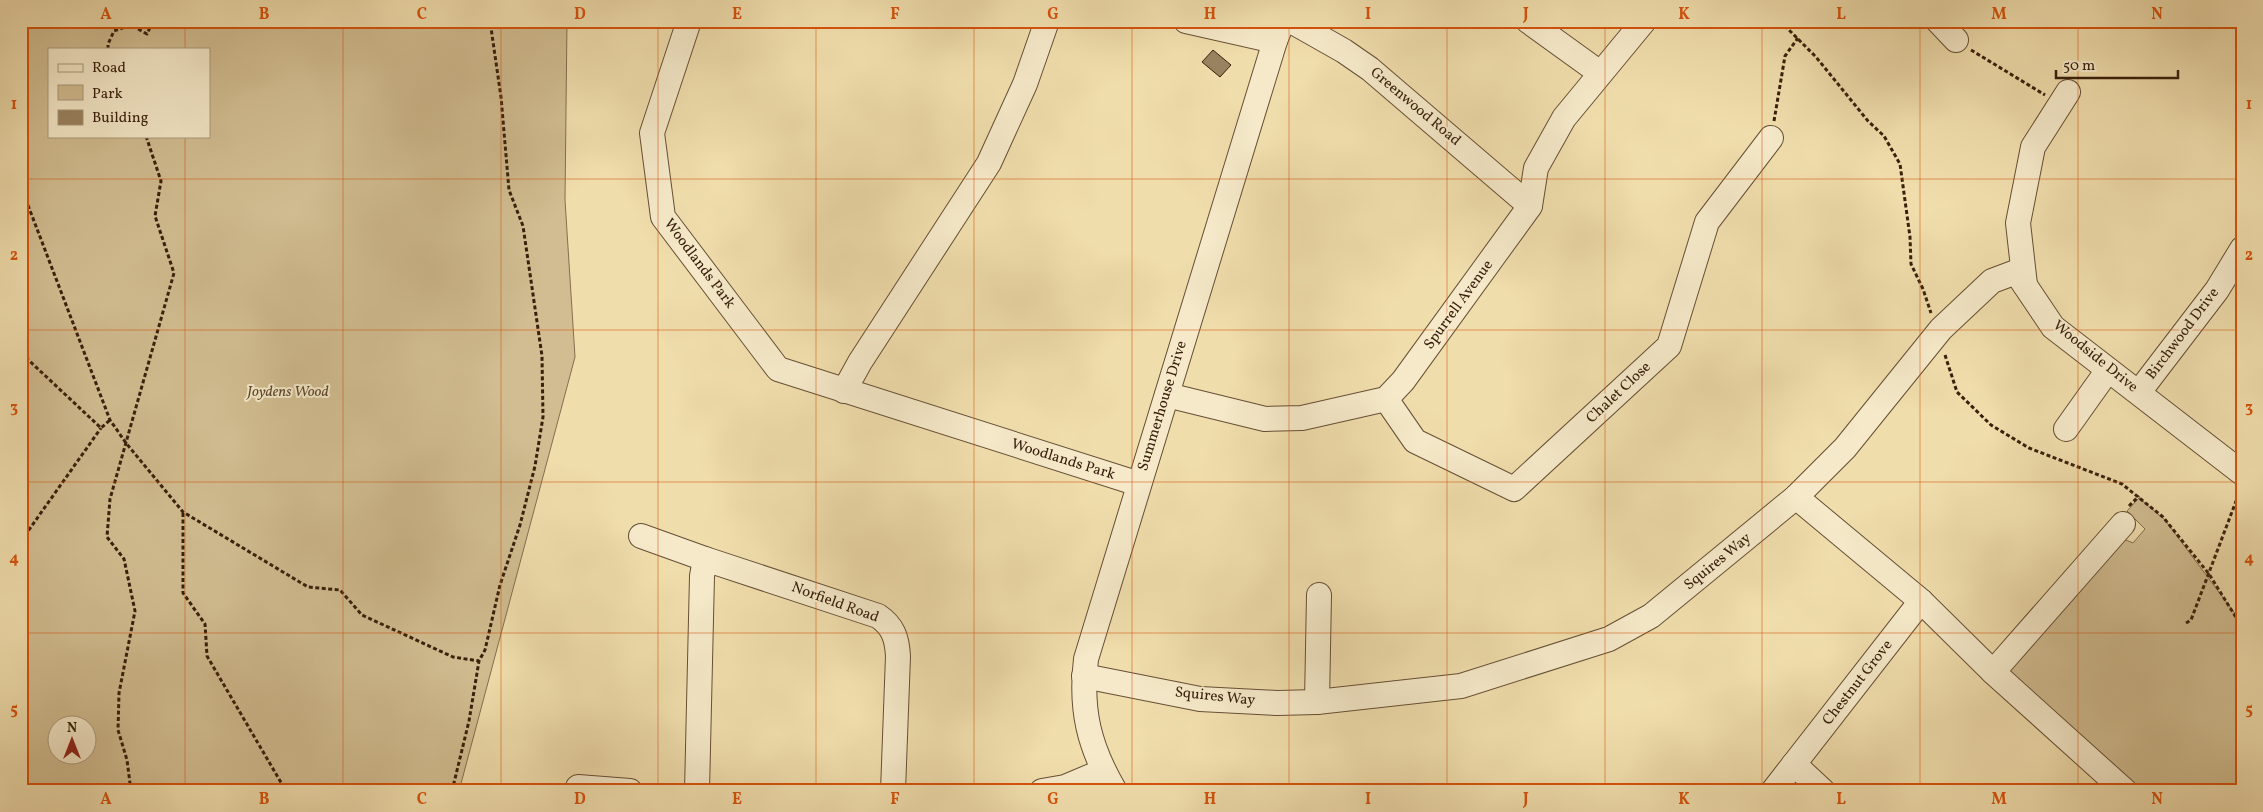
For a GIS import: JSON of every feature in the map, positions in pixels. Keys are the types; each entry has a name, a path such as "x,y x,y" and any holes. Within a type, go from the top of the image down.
{"street":[{"name":"Woodlands Park","path":"689,21 652,133 663,217 778,369 1139,484"},
{"path":"844,391 860,362 989,163 1024,84 1047,21"},
{"path":"1186,21 1279,31"},
{"name":"Greenwood Road","path":"1291,21 1344,51 1370,69 1530,206"},
{"path":"1528,21 1600,73"},
{"name":"Spurrell Avenue","path":"1386,399 1403,381 1530,206 1536,168 1564,118 1644,21"},
{"path":"1938,21 1956,40"},
{"name":"Summerhouse Drive","path":"1109,781 1086,718 1083,693 1090,644 1279,31"},
{"name":"Woodside Drive","path":"2064,98 2033,147 2029,166 2018,223 2025,285 2053,327 2241,473"},
{"name":"Chalet Close","path":"1386,399 1415,441 1514,489 1669,346 1706,222 1770,138"},
{"name":"Birchwood Drive","path":"2139,392 2217,290 2242,249"},
{"name":"Squires Way","path":"1084,676 1200,699 1277,703 1317,702 1460,686 1609,639 1651,616 1796,497 1845,448 1938,333 1992,281 2016,272 2025,285"},
{"path":"2066,429 2108,370"},
{"path":"1166,394 1264,418 1302,418 1386,399"},
{"path":"1796,497 1921,601 1993,672 2125,791"},
{"path":"1993,672 2123,524"},
{"name":"Norfield Road","path":"641,536 878,616 890,626 897,642 898,656 892,791"},
{"path":"697,791 702,576 705,559"},
{"path":"1317,702 1319,595"},
{"name":"Chestnut Grove","path":"1773,791 1921,601"},
{"path":"1794,764 1823,791"},
{"path":"1042,791 1109,781"},
{"path":"578,787 630,791"}],"path":[{"path":"108,48 114,31 131,25 146,34 153,21"},
{"path":"452,791 469,721 479,661 485,650 500,585 520,525 535,466 543,418 542,356 523,226 509,190 501,97 490,21"},
{"path":"1780,21 1816,57 1868,121 1884,136 1900,164 1910,237 1911,264 1923,289 1957,392 1991,425 2029,448 2122,484 2163,517 2209,574 2242,627"},
{"path":"1770,138 1785,56 1798,38"},
{"path":"1956,40 2064,98"},
{"path":"131,791 127,760 118,730 119,693 135,611 124,559 107,537 110,499 150,364 174,273 155,216 161,181 147,138"},
{"path":"21,186 110,420 126,443 183,512 308,587 340,590 362,615 453,657 479,661"},
{"path":"21,353 101,428"},
{"path":"21,541 101,428 110,420"},
{"path":"2186,622 2191,620 2238,496 2241,473"},
{"path":"183,512 183,593 205,624 207,656 286,791"}],"green space":[{"name":"Joydens Wood","path":"21,21 567,21 565,200 575,357 459,791 21,791"},
{"path":"2139,498 2165,520 2242,623 2242,791 2135,791 2010,671 2012,660 2114,545 2126,540 2133,543 2145,529 2127,511"}],"building":[{"path":"1213,50 1231,65 1220,77 1202,62"}]}
